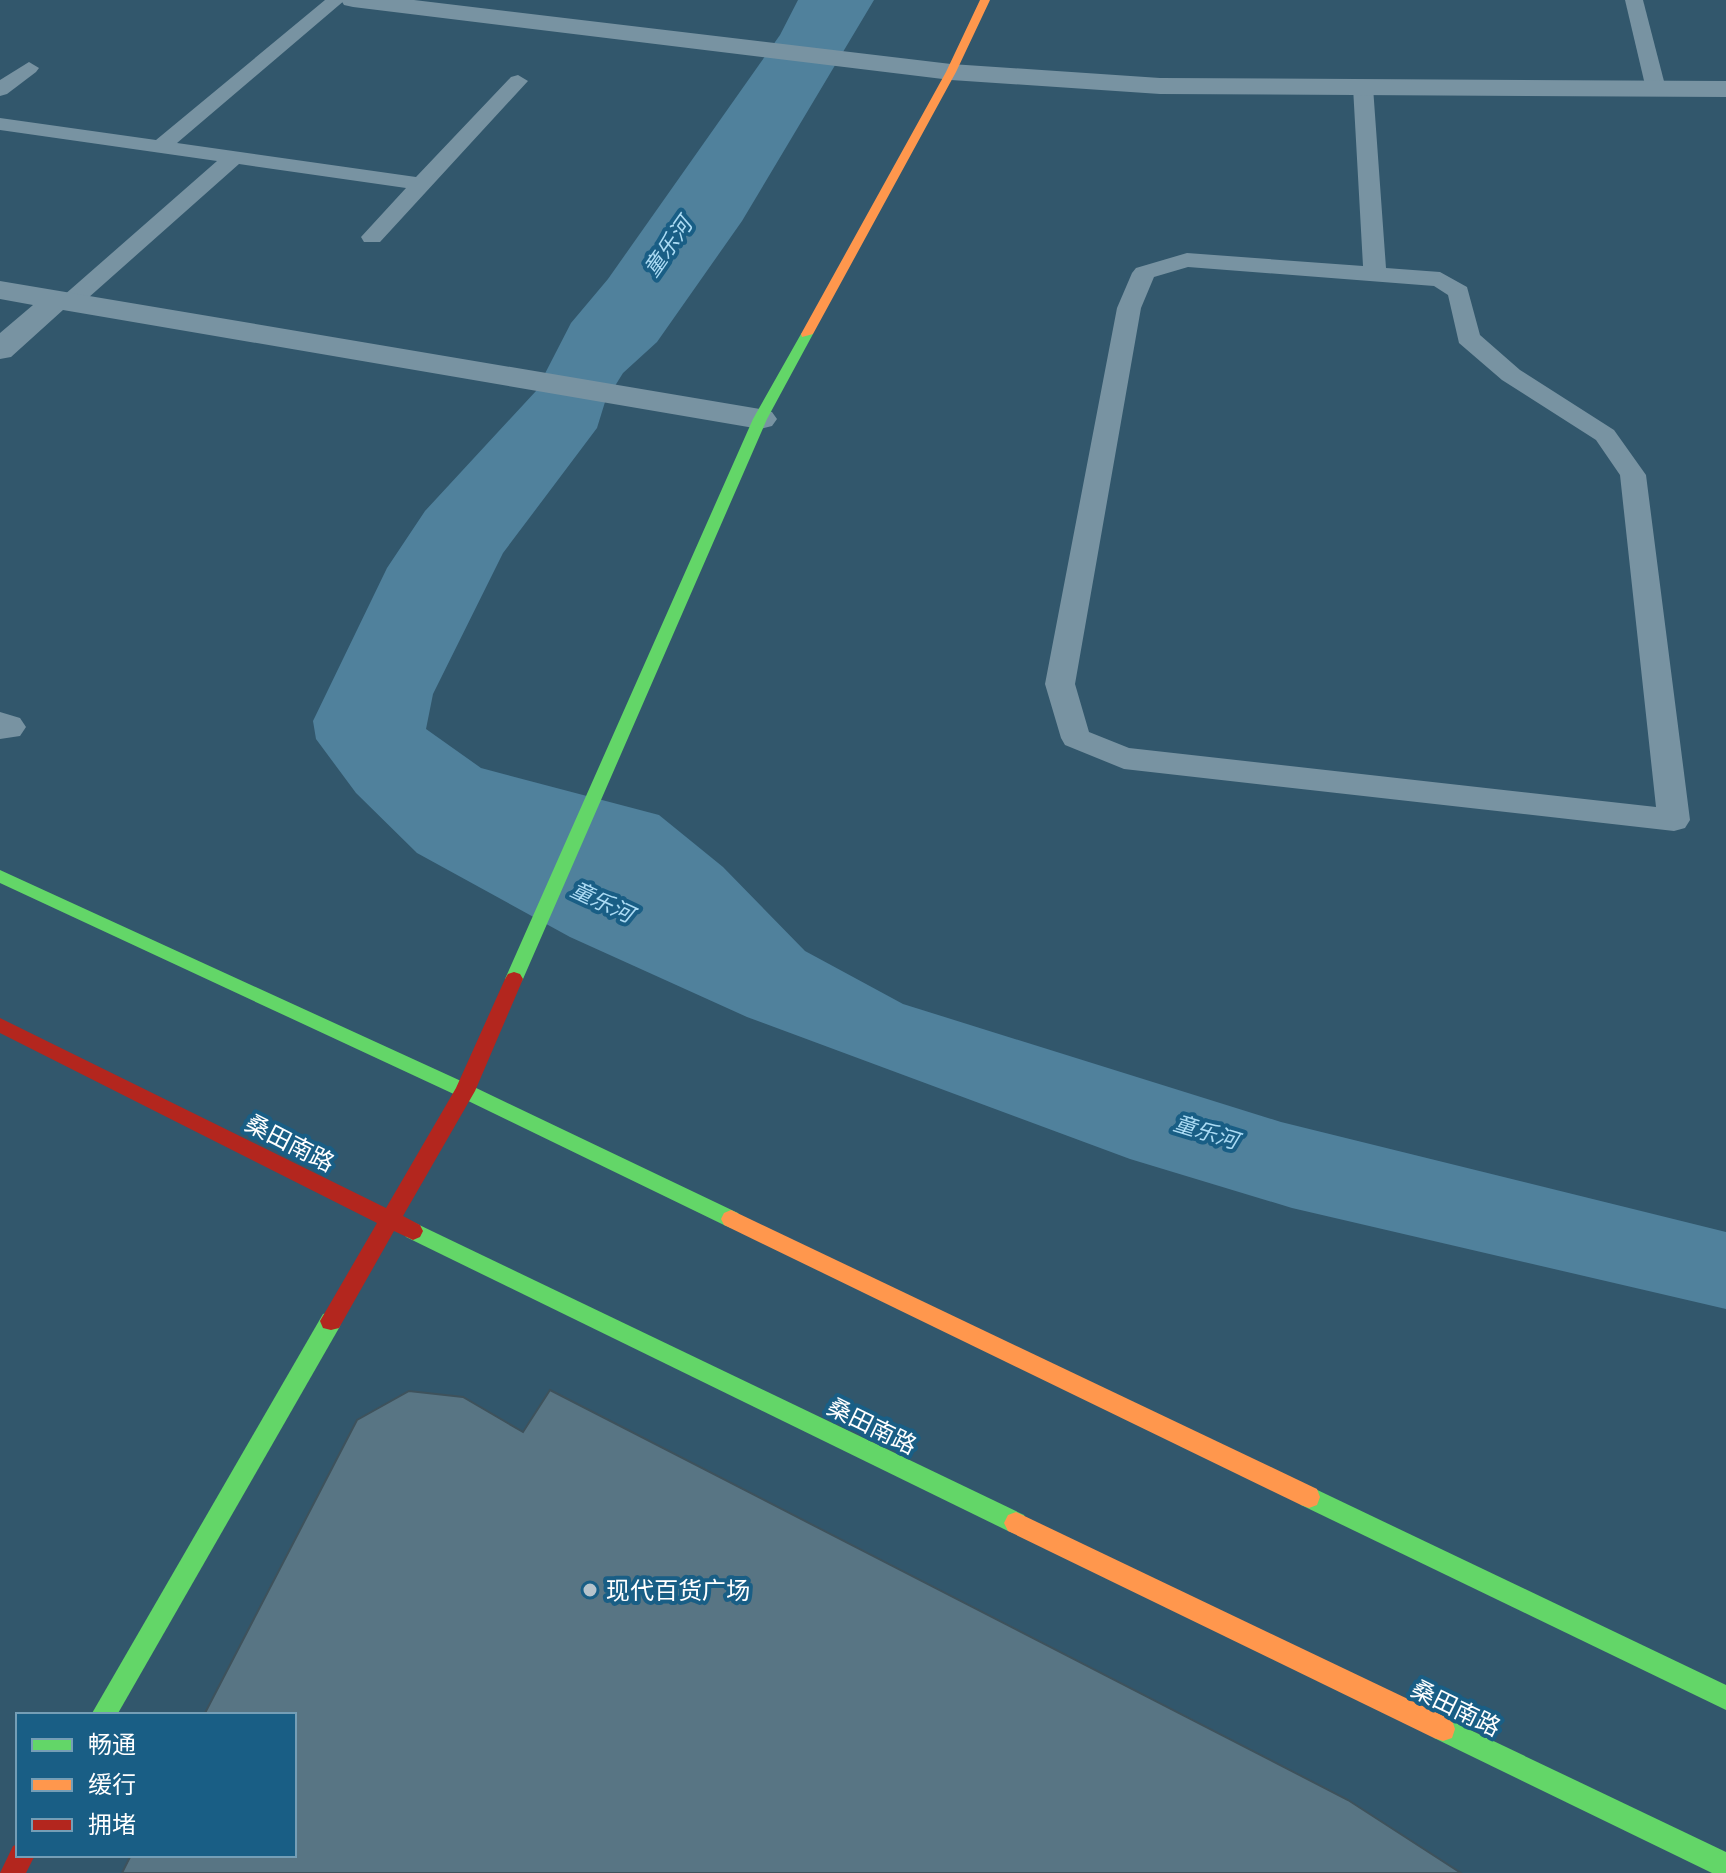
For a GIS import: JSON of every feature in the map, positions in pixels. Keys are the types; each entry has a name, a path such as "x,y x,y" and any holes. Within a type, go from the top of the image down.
{"main road":[{"path":"104,1713 465,1091 760,419 951,72 985,0"},
{"path":"0,876 465,1091 1726,1698"},
{"name":"桑田南路","path":"0,1025 390,1220 1726,1866"}],"street":[{"path":"353,0 951,72 1160,86 1726,89"},
{"path":"0,290 760,419"},
{"path":"0,350 64,300"}],"lane":[{"path":"161,146 336,0"},
{"path":"1634,0 1656,89"},
{"path":"0,90 29,68"},
{"path":"372,237 518,81"},
{"path":"1363,87 1375,274"},
{"path":"0,124 421,184"},
{"path":"64,300 235,157"},
{"path":"1187,260 1375,274 1440,279 1459,292 1468,338 1511,375 1605,435 1633,475 1674,820 1124,758 1076,738 1060,684 1129,308 1144,273 1187,260"}],"water":[{"name":"童乐河","path":"798,0 874,0 742,221 657,342 623,373 605,402 597,428 503,553 433,694 426,729 481,768 659,815 723,867 805,951 903,1004 1281,1122 1726,1232 1726,1309 1292,1208 1130,1159 747,1017 570,937 417,853 356,793 316,739 313,721 387,568 425,511 536,391 571,323 608,279 780,35"}],"building":[{"name":"现代百货广场","path":"550,1390 1348,1800 1461,1873 122,1873 130,1857 296,1857 296,1713 205,1713 357,1420 409,1391 463,1397 523,1432"}],"traffic: fast":[{"path":"514,979 760,419 807,334"},
{"path":"0,876 465,1091 731,1219"},
{"path":"413,1231 1016,1523"},
{"path":"104,1713 331,1321"},
{"path":"1309,1497 1726,1698"},
{"path":"1443,1729 1726,1866"}],"traffic: slow":[{"path":"807,334 951,72 985,0"},
{"path":"731,1219 1309,1497"},
{"path":"1016,1523 1443,1729"}],"traffic: jam":[{"path":"331,1321 465,1091 514,979"},
{"path":"0,1025 413,1231"},
{"path":"12,1873 21,1857"}],"place":[{"name":"现代百货广场","path":"590,1590"}]}
